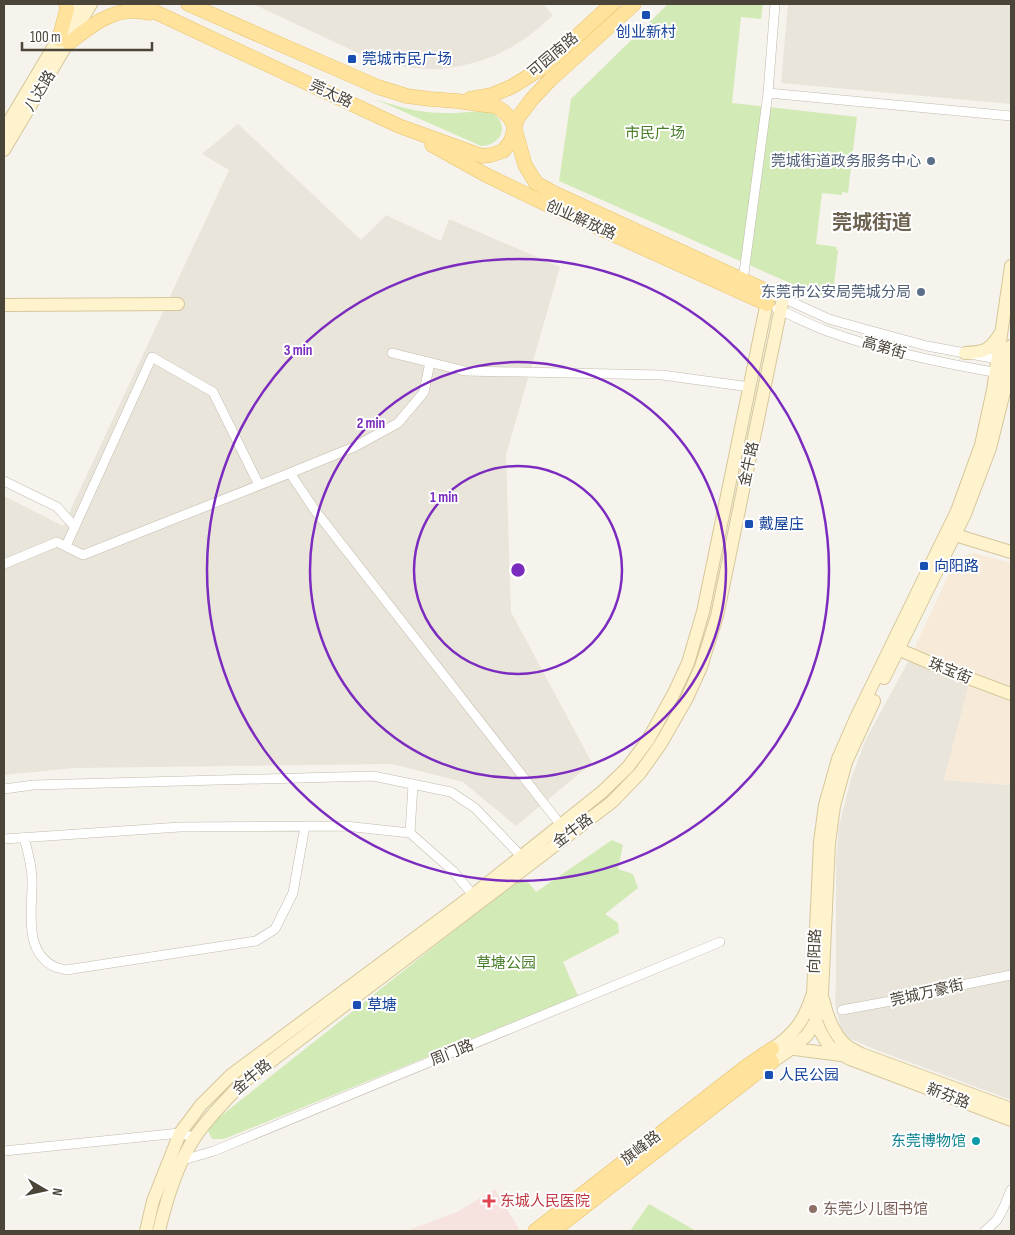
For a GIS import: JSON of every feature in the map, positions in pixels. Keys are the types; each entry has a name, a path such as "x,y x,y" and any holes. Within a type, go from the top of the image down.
{"main road":[{"path":"64,41 66,4"},
{"name":"八达路","path":"4,130 87,4"},
{"name":"莞太路","path":"138,4 399,126 482,156 503,151 510,141 514,126"},
{"name":"莞太路","path":"188,4 378,87 407,96 457,101"},
{"name":"可园南路","path":"457,101 492,95 511,87 542,68 612,4"},
{"name":"可园南路","path":"514,126 532,99 550,80 634,4"},
{"path":"64,41 119,12 134,10 160,14"},
{"name":"八达路","path":"4,150 64,41"},
{"path":"520,144 524,123 532,99"},
{"path":"457,101 495,106 510,118 514,126"},
{"name":"创业解放路","path":"399,126 486,175 548,205 768,298"},
{"name":"创业解放路","path":"514,126 525,165 536,183 743,280 768,298"},
{"name":"向阳路","path":"895,648 957,511 982,445 1001,373 1011,266"},
{"path":"146,1231 153,1201 180,1133 201,1105 231,1075 472,895 602,792 628,767 648,740 688,663 704,612 768,298"},
{"name":"高第街","path":"768,298 781,304"},
{"path":"4,305 178,304"},
{"name":"金牛路","path":"159,1231 166,1204 183,1160 194,1138 241,1084 612,802 640,773 660,745 687,698 701,667 717,616 781,304"},
{"path":"964,353 980,352 1004,340"},
{"name":"向阳路","path":"818,994 820,842 825,805 838,760 856,718 965,514 990,448 1004,392 1001,373"},
{"path":"955,535 1011,552"},
{"name":"珠宝街","path":"895,648 1011,694"},
{"path":"791,1049 808,1035 816,1021 818,994"},
{"path":"751,1070 799,1026 818,994"},
{"path":"818,994 842,1042 887,1068"},
{"path":"816,1021 829,1046 844,1056 870,1067"},
{"path":"768,1055 791,1049 844,1056 887,1068"},
{"path":"768,1055 792,1056 887,1068"},
{"name":"新芬路","path":"887,1068 1011,1109"},
{"name":"新芬路","path":"887,1068 1011,1120"},
{"name":"旗峰路","path":"535,1231 751,1070"},
{"name":"旗峰路","path":"553,1231 751,1070"}],"street":[{"path":"743,280 768,93 775,4"},
{"path":"768,93 1011,116"},
{"name":"高第街","path":"781,304 850,326 927,346 1003,360"},
{"name":"高第街","path":"781,304 826,331 922,359 1001,373"},
{"path":"392,352 465,371 662,375 750,387"},
{"path":"66,546 152,358 213,392 259,486"},
{"path":"4,564 57,542 83,555 354,447 398,423 424,392 430,362"},
{"path":"290,474 314,509 560,824"},
{"path":"4,481 57,507 75,527"},
{"path":"4,789 43,785 373,776 451,792 475,808 521,856"},
{"path":"410,833 413,784"},
{"path":"24,837 32,876 33,940 45,960 66,970 256,941 275,929 293,893 305,826"},
{"path":"4,839 180,827 345,826 410,833 453,871 472,895"},
{"name":"周门路","path":"183,1160 214,1151 720,942"},
{"name":"莞城万豪街","path":"842,1010 1011,975"},
{"path":"4,1151 180,1133 194,1138"},
{"path":"985,1231 997,1220 1011,1190"}],"shaded area":[{"path":"253,4 543,4 553,15 526,38 494,56 460,66 424,69 388,64 371,59"},
{"path":"788,4 1011,4 1011,104 781,83"},
{"path":"238,124 361,240 386,215 441,241 449,219 560,267 506,455 511,612 592,763 516,826 463,782 392,764 74,768 4,775 4,496 63,526 229,170 202,154"},
{"path":"974,553 1011,563 1011,785 944,780 969,685 909,660 954,563 964,556"},
{"path":"909,660 969,685 944,780 1011,785 1011,1100 874,1049 842,1035 835,1003 836,861 839,826 851,779 866,739"},
{"name":"东城人民医院","path":"495,1189 519,1229 515,1231 406,1231 457,1212"}],"green space":[{"name":"市民广场","path":"668,4 763,4 761,19 741,17 732,103 857,117 848,193 842,192 842,195 822,193 816,244 837,247 836,250 838,250 833,293 824,298 559,181 571,99"},
{"path":"375,99 426,112 488,111 500,120 502,132 500,137 489,145 481,146"},
{"name":"草塘公园","path":"612,840 623,845 618,869 633,874 638,888 605,914 618,923 619,933 563,962 578,996 224,1139 212,1139 208,1131 212,1123 519,879 529,883 536,892"},
{"path":"649,1204 696,1231 630,1231"}],"place":[{"name":"创业新村","path":"646,15"},
{"name":"莞城市民广场","path":"352,59"},
{"name":"莞城街道政务服务中心","path":"931,161"},
{"name":"东莞市公安局莞城分局","path":"921,292"},
{"name":"戴屋庄","path":"749,524"},
{"name":"向阳路","path":"924,566"},
{"name":"草塘","path":"357,1005"},
{"name":"人民公园","path":"769,1075"},
{"name":"东莞博物馆","path":"976,1141"},
{"name":"东城人民医院","path":"489,1201"},
{"name":"东莞少儿图书馆","path":"813,1209"}],"district":[{"name":"莞城街道","path":"872,223"}]}
